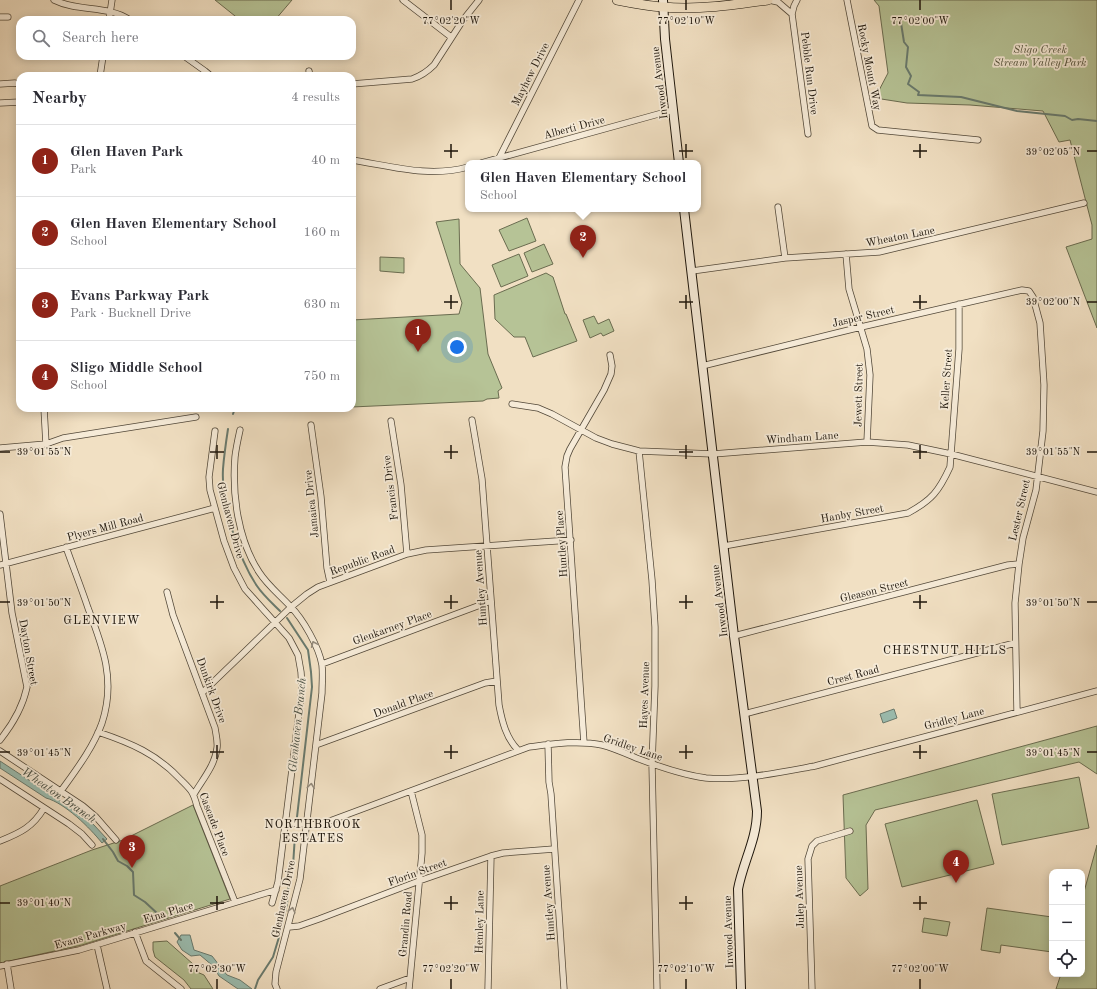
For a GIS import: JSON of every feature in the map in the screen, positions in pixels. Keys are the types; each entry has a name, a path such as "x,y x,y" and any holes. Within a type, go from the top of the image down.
{"main road":[{"path":"617,0 699,8 769,0"}],"street":[{"path":"54,0 76,7 110,12 124,16"},
{"path":"110,16 112,0"},
{"path":"403,0 451,37"},
{"path":"356,84 412,79 429,70 434,65 463,20 479,0"},
{"name":"Mayhew Drive","path":"499,158 579,0"},
{"path":"769,0 778,2 792,14"},
{"name":"Pebble Run Drive","path":"797,0 792,14 808,134"},
{"name":"Rocky Mount Way","path":"847,0 872,126 878,130 978,140"},
{"name":"Inwood Avenue","path":"663,4 664,39 679,160"},
{"path":"0,17 8,16"},
{"path":"101,72 102,60"},
{"path":"190,60 207,72"},
{"path":"0,84 16,83"},
{"path":"0,103 16,102"},
{"name":"Alberti Drive","path":"492,160 673,110"},
{"path":"356,161 422,172 439,173 465,168"},
{"name":"Wheaton Lane","path":"692,271 786,258 878,252 1084,203"},
{"path":"778,207 786,258"},
{"name":"Inwood Avenue","path":"684,212 734,636 751,776 757,811 755,835 740,877 738,889 741,989"},
{"name":"Jewett Street","path":"846,254 849,289 867,349 870,375 867,442"},
{"name":"Jasper Street","path":"702,366 959,304 1022,290 1030,291"},
{"name":"Lester Street","path":"1017,712 1015,603 1018,564 1023,538 1036,490 1043,431 1044,385 1040,323 1030,291"},
{"name":"Keller Street","path":"951,454 959,349 959,304"},
{"name":"Huntley Place","path":"584,742 565,467 570,449 604,390 611,374 612,366 610,355"},
{"name":"Windham Lane","path":"512,404 538,408 612,444 639,451 713,454 867,442 908,445 951,454 1097,492"},
{"path":"44,412 46,444"},
{"path":"0,448 46,444 63,438 196,417"},
{"name":"Huntley Avenue","path":"472,420 482,479 497,681 502,722 512,744 518,750"},
{"name":"Francis Drive","path":"391,421 401,485 407,554"},
{"name":"Jamaica Drive","path":"311,424 321,497 327,568 330,582"},
{"name":"Glenhaven Drive","path":"240,430 235,457 235,490 243,535 259,572 270,586 291,607 304,624 315,645 322,664 322,693 300,879 276,972 275,984 277,989"},
{"name":"Glenhaven Drive","path":"215,431 209,477 210,490 224,541 238,578 246,590 289,638 298,656 301,672 302,689 286,823 278,882 272,903"},
{"name":"Hayes Avenue","path":"639,451 656,627 656,686 652,764 657,989"},
{"name":"Hanby Street","path":"724,546 908,513 921,506 932,497 942,485 950,467 951,454"},
{"name":"Plyers Mill Road","path":"3,564 215,508"},
{"name":"Dayton Street","path":"0,514 3,564 27,687 25,699 19,711 0,740"},
{"name":"Republic Road","path":"202,693 291,607 307,594 330,582 407,554 426,550 570,540"},
{"path":"61,791 92,746 102,722 107,699 106,663 102,645 66,547"},
{"name":"Gleason Street","path":"734,636 1001,567 1018,564"},
{"name":"Dunkirk Drive","path":"167,592 173,615 215,728 217,746 215,758 194,794"},
{"name":"Glenkarney Place","path":"322,664 491,601"},
{"name":"Crest Road","path":"744,714 1015,643"},
{"name":"Donald Place","path":"316,745 485,683 497,681"},
{"name":"Gridley Lane","path":"286,823 319,826 529,747 548,744 584,742 614,749 676,772 706,778 751,776 815,766 1097,691"},
{"name":"Cascade Place","path":"98,732 128,742 152,755 170,768 194,794 197,806 234,902"},
{"name":"Huntley Avenue","path":"548,744 564,989"},
{"path":"0,751 96,816 116,840"},
{"path":"0,779 69,824 82,834 92,845"},
{"name":"Grandin Road","path":"409,989 422,853 422,835 411,791"},
{"path":"0,841 16,835 28,828 38,818 44,808"},
{"name":"Julep Avenue","path":"812,989 808,859 812,846 817,841 850,831"},
{"name":"Florin Street","path":"289,926 299,926 319,920 419,881 491,856 503,853 554,849"},
{"name":"Hemley Lane","path":"488,989 491,856"},
{"name":"Etna Place","path":"135,932 276,890"},
{"name":"Evans Parkway","path":"0,966 79,950 135,932 146,961 181,989"},
{"path":"97,945 107,989"},
{"path":"7,964 11,989"},
{"path":"380,989 410,978"}],"green space":[{"path":"215,0 292,0 278,16 235,16"},
{"name":"Sligo Creek Stream Valley Park","path":"874,0 1097,0 1097,328 1066,247 1092,239 1092,225 1070,140 1059,142 1043,111 970,105 907,103 875,98 888,73 879,6"},
{"path":"527,218 536,241 509,251 499,230"},
{"path":"459,219 460,264 480,288 488,354 502,388 498,391 499,398 487,399 483,401 356,407 356,320 459,314 462,303 436,222"},
{"path":"544,244 553,264 532,272 524,253"},
{"path":"519,254 528,276 501,287 492,265"},
{"path":"380,257 404,258 404,273 380,271"},
{"path":"546,273 553,277 565,314 577,341 533,357 525,337 514,337 495,319 494,295"},
{"path":"594,316 598,324 609,319 614,331 603,336 601,333 590,338 583,320"},
{"path":"1097,726 1097,774 1079,762 875,810 866,825 868,889 860,896 846,878 843,795"},
{"path":"1079,777 1089,828 1002,845 992,794"},
{"path":"977,800 994,864 902,887 885,824"},
{"path":"193,805 230,899 82,945 0,963 0,886 92,850 123,840"},
{"path":"1097,845 1097,989 1056,989 1060,977 1085,977 1085,888"},
{"path":"987,908 1049,917 1049,952 1001,945 1000,953 981,950"},
{"path":"924,918 950,922 947,936 922,932"},
{"path":"167,941 193,964 197,972 204,975 213,989 191,989 184,980 155,957 153,942"}],"shaded area":[{"path":"894,709 897,718 883,723 880,714"},
{"path":"0,761 85,817 107,839 102,843 84,823 69,810 46,798 0,768"},
{"path":"181,935 190,935 194,950 212,956 227,975 240,980 252,989 238,989 219,976 213,966 200,955 191,956 182,950 177,942"}],"waterway":[{"path":"901,23 904,42 908,47 906,67 911,76 908,84 919,92 918,95 961,97 1017,111 1065,116 1072,120 1078,119 1097,121"},
{"name":"Glenhaven Branch","path":"228,429 223,464 223,483 232,530 243,561 257,586 280,611"},
{"name":"Glenhaven Branch","path":"287,618 308,650 312,687 297,817"},
{"name":"Glenhaven Branch","path":"255,989 258,980 273,957 279,937 287,904 289,882 293,866 295,835"},
{"name":"Wheaton Branch","path":"103,839 118,861 127,866 133,872 134,895 145,902 159,915"},
{"name":"Wheaton Branch","path":"175,933 181,940"}],"place":[{"name":"Glen Haven Elementary School","path":"583,258"},
{"name":"Glen Haven Park","path":"418,352"},
{"name":"Evans Parkway Park","path":"132,868"},
{"name":"Sligo Middle School","path":"956,883"}],"district":[{"name":"GLENVIEW","path":"102,620"},
{"name":"CHESTNUT HILLS","path":"945,650"},
{"name":"NORTHBROOK ESTATES","path":"313,831"}]}
